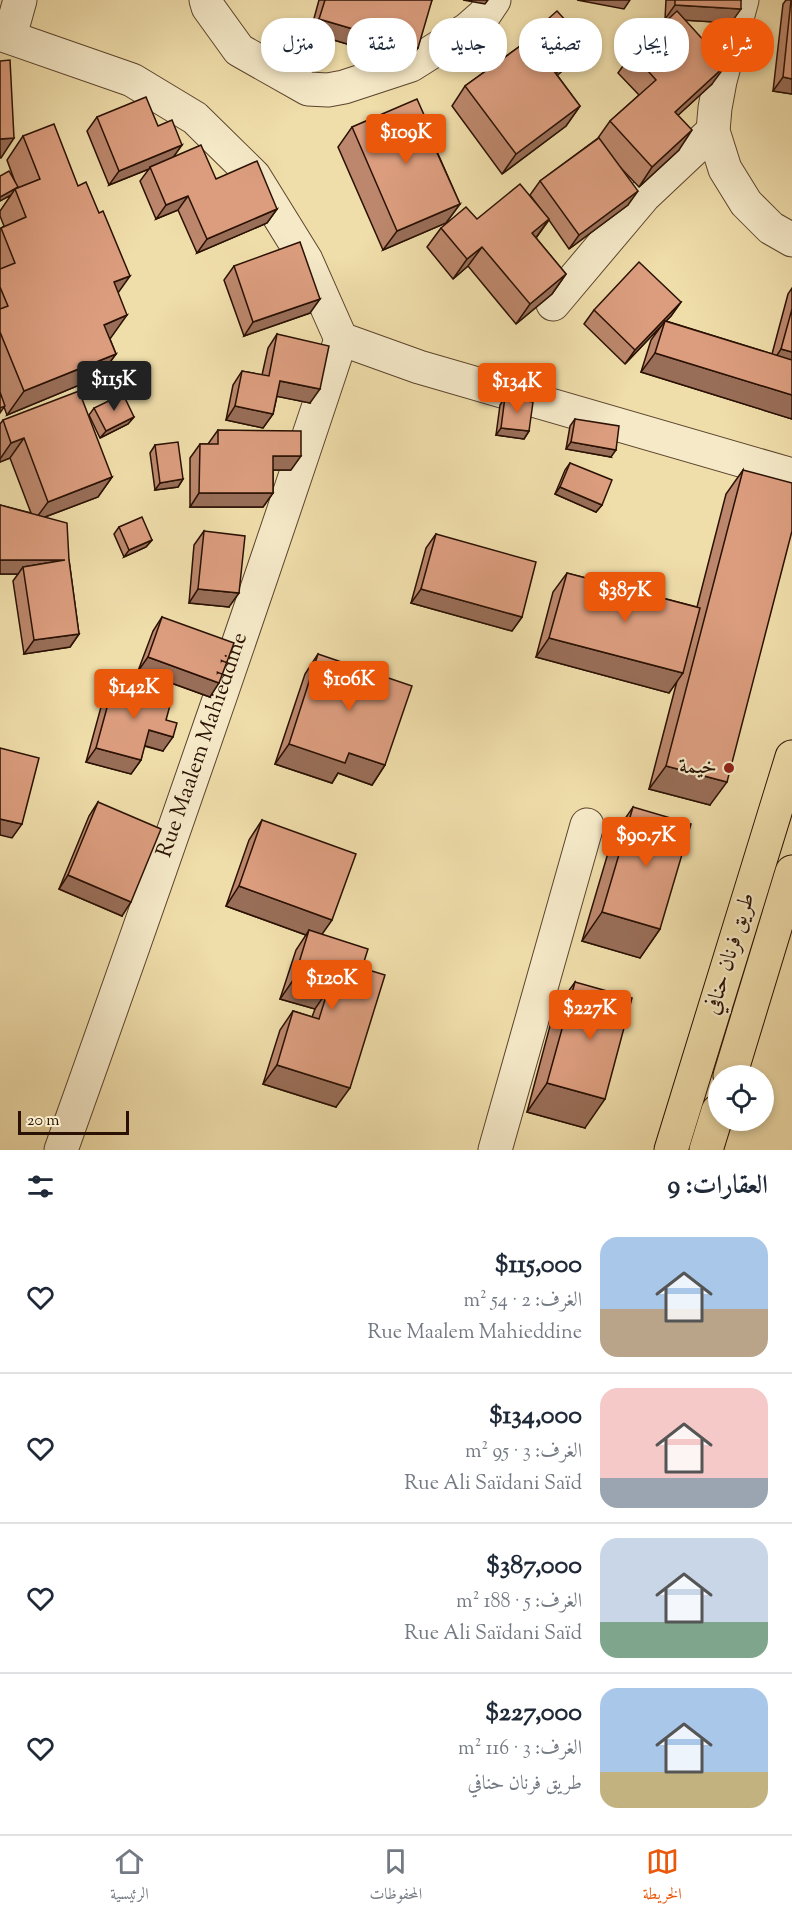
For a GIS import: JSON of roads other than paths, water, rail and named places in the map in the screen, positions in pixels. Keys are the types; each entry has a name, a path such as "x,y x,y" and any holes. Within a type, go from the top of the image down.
{"main road":[{"name":"طريق فرنان حنافي","path":"671,1150 792,757"},
{"name":"طريق فرنان حنافي","path":"733,1065 792,872"},
{"path":"706,1150 712,1131"}],"street":[{"path":"20,0 5,35 132,80 195,118 254,176 306,260 341,339 419,367 792,475"},
{"path":"206,0 208,8 239,50 308,89 328,90 411,65 468,29 484,15 494,0"},
{"path":"742,0 720,81 713,131 725,170 746,202 771,228 792,240"},
{"path":"553,304 644,196 713,131"},
{"name":"Rue Maalem Mahieddine","path":"61,1150 283,517 341,339"},
{"path":"495,1150 587,825"}],"place":[{"name":"خيمة","path":"729,768"}]}
